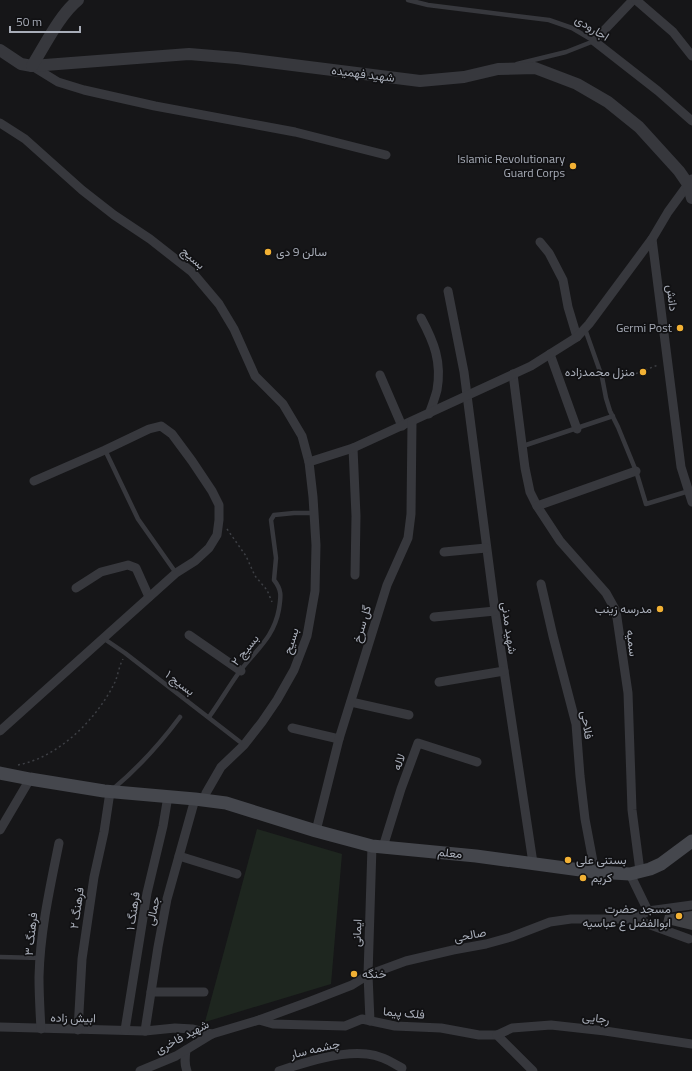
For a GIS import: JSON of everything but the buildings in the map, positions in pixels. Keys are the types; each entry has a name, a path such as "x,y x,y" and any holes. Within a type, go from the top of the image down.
{"main road":[{"name":"معلم","path":"1,773 110,792 200,799 226,803 316,831 378,847 427,850 595,872 635,873 650,870 661,864 692,841"}],"street":[{"path":"78,0 72,4 60,21 32,66 58,82 84,90 155,106 295,132 386,155"},
{"path":"594,41 633,0"},
{"path":"636,0 673,32 692,56"},
{"name":"اجارودی","path":"594,41 658,91 692,121"},
{"name":"شهید فهمیده","path":"0,50 21,64 32,66 189,54 237,58 420,81 464,77 498,69 535,68 577,84 608,102 639,127 690,181"},
{"name":"بسیج","path":"0,123 25,139 87,194 114,215 150,239 192,272 219,304 234,329 255,376 284,404 302,436 308,462"},
{"path":"690,181 692,198"},
{"path":"308,462 353,448 412,422 531,366 577,337 652,238 690,181"},
{"name":"دانش","path":"652,238 681,467 692,502"},
{"path":"540,242 549,253 563,280 568,307 577,337"},
{"name":"شهید مدنی","path":"448,291 463,365 494,611 534,863"},
{"path":"421,318 432,337 437,355 437,390 429,414"},
{"path":"550,354 577,429"},
{"name":"سمیه","path":"513,374 525,468 530,492 537,506 560,541 606,593 616,611 628,693 635,873 648,911"},
{"path":"380,375 402,426"},
{"name":"گل سرخ","path":"316,831 339,739 387,585 408,538 411,514 412,422"},
{"path":"0,731 176,573 195,561 209,548 217,535 219,506 212,491 172,434 161,426 149,429 34,481"},
{"path":"353,448 356,516 355,575"},
{"name":"بسیح","path":"200,799 206,793 221,767 244,745 277,700 294,670 307,636 315,591 316,546 308,462"},
{"path":"537,506 636,471"},
{"path":"444,552 486,548"},
{"path":"76,588 101,572 128,565 136,568 149,597"},
{"name":"فلاحی","path":"541,584 576,724 585,819 595,872"},
{"path":"434,617 494,611"},
{"path":"189,635 240,671"},
{"path":"439,682 504,672"},
{"path":"351,702 409,715"},
{"path":"292,728 339,739"},
{"name":"لاله","path":"378,847 418,743 477,762"},
{"path":"0,830 30,779"},
{"name":"فرهنگ ۲","path":"78,1030 82,959 94,876 104,832 110,792"},
{"name":"فرهنگ ۱","path":"125,1030 147,893 163,826 168,796"},
{"name":"جمالی","path":"145,1031 167,899 179,856 200,799"},
{"name":"فرهنگ ۳","path":"41,1029 39,976 48,898 59,843"},
{"name":"ایمانی","path":"370,1021 368,975 378,847"},
{"path":"179,856 237,874"},
{"name":"صالحی","path":"259,1020 345,988 368,975 406,962 453,950 486,944 511,937 550,922 571,919 634,919 648,911 692,905"},
{"path":"634,919 689,939"},
{"path":"151,992 204,992"},
{"name":"فلک پیما","path":"259,1020 274,1024 345,1026 362,1019 395,1026 441,1028 479,1035 497,1035"},
{"name":"شهید فاخری","path":"140,1071 176,1056 212,1034 259,1020"},
{"name":"رجایی","path":"497,1035 512,1028 551,1025 605,1031 692,1044"},
{"name":"ابیش زاده","path":"0,1027 145,1031 175,1028 192,1029 212,1034"},
{"path":"497,1035 532,1071"},
{"path":"185,1070 184,1058 186,1050"},
{"name":"چشمه سار","path":"279,1071 343,1054 368,1054 388,1060 402,1068"}],"lane":[{"name":"اجارودی","path":"408,0 428,5 549,20 572,28 594,41"},
{"path":"498,69 566,52 594,41"},
{"path":"585,328 602,377 606,398 636,471 646,504 689,491"},
{"path":"523,446 613,416"},
{"path":"105,450 138,519 176,573"},
{"name":"بسیج ۲","path":"209,718 240,671 267,639 274,628 280,602 280,589 274,580 276,558 271,520 274,516 294,513 314,513"},
{"name":"بسیج ۱","path":"103,638 125,653 244,745"},
{"path":"110,792 136,769 169,732 180,717"},
{"path":"0,956 41,958"}],"path":[{"path":"622,379 668,362"},
{"path":"219,520 233,536 246,556 255,576 266,590 278,615"},
{"path":"1,773 12,766 38,760 53,751 79,731 95,713 115,681 125,653"}],"shaded area":[{"path":"257,829 342,854 331,984 205,1022"}],"place":[{"name":"Islamic Revolutionary Guard Corps","path":"573,166"},
{"name":"سالن 9 دی","path":"268,252"},
{"name":"Germi Post","path":"680,328"},
{"name":"منزل محمدزاده","path":"643,372"},
{"name":"مدرسه زینب","path":"660,609"},
{"name":"بستنی علی","path":"568,860"},
{"name":"کریم","path":"583,878"},
{"name":"مسجد حضرت ابوالفضل ع عباسیه","path":"679,916"},
{"name":"خنگه","path":"354,974"}]}
